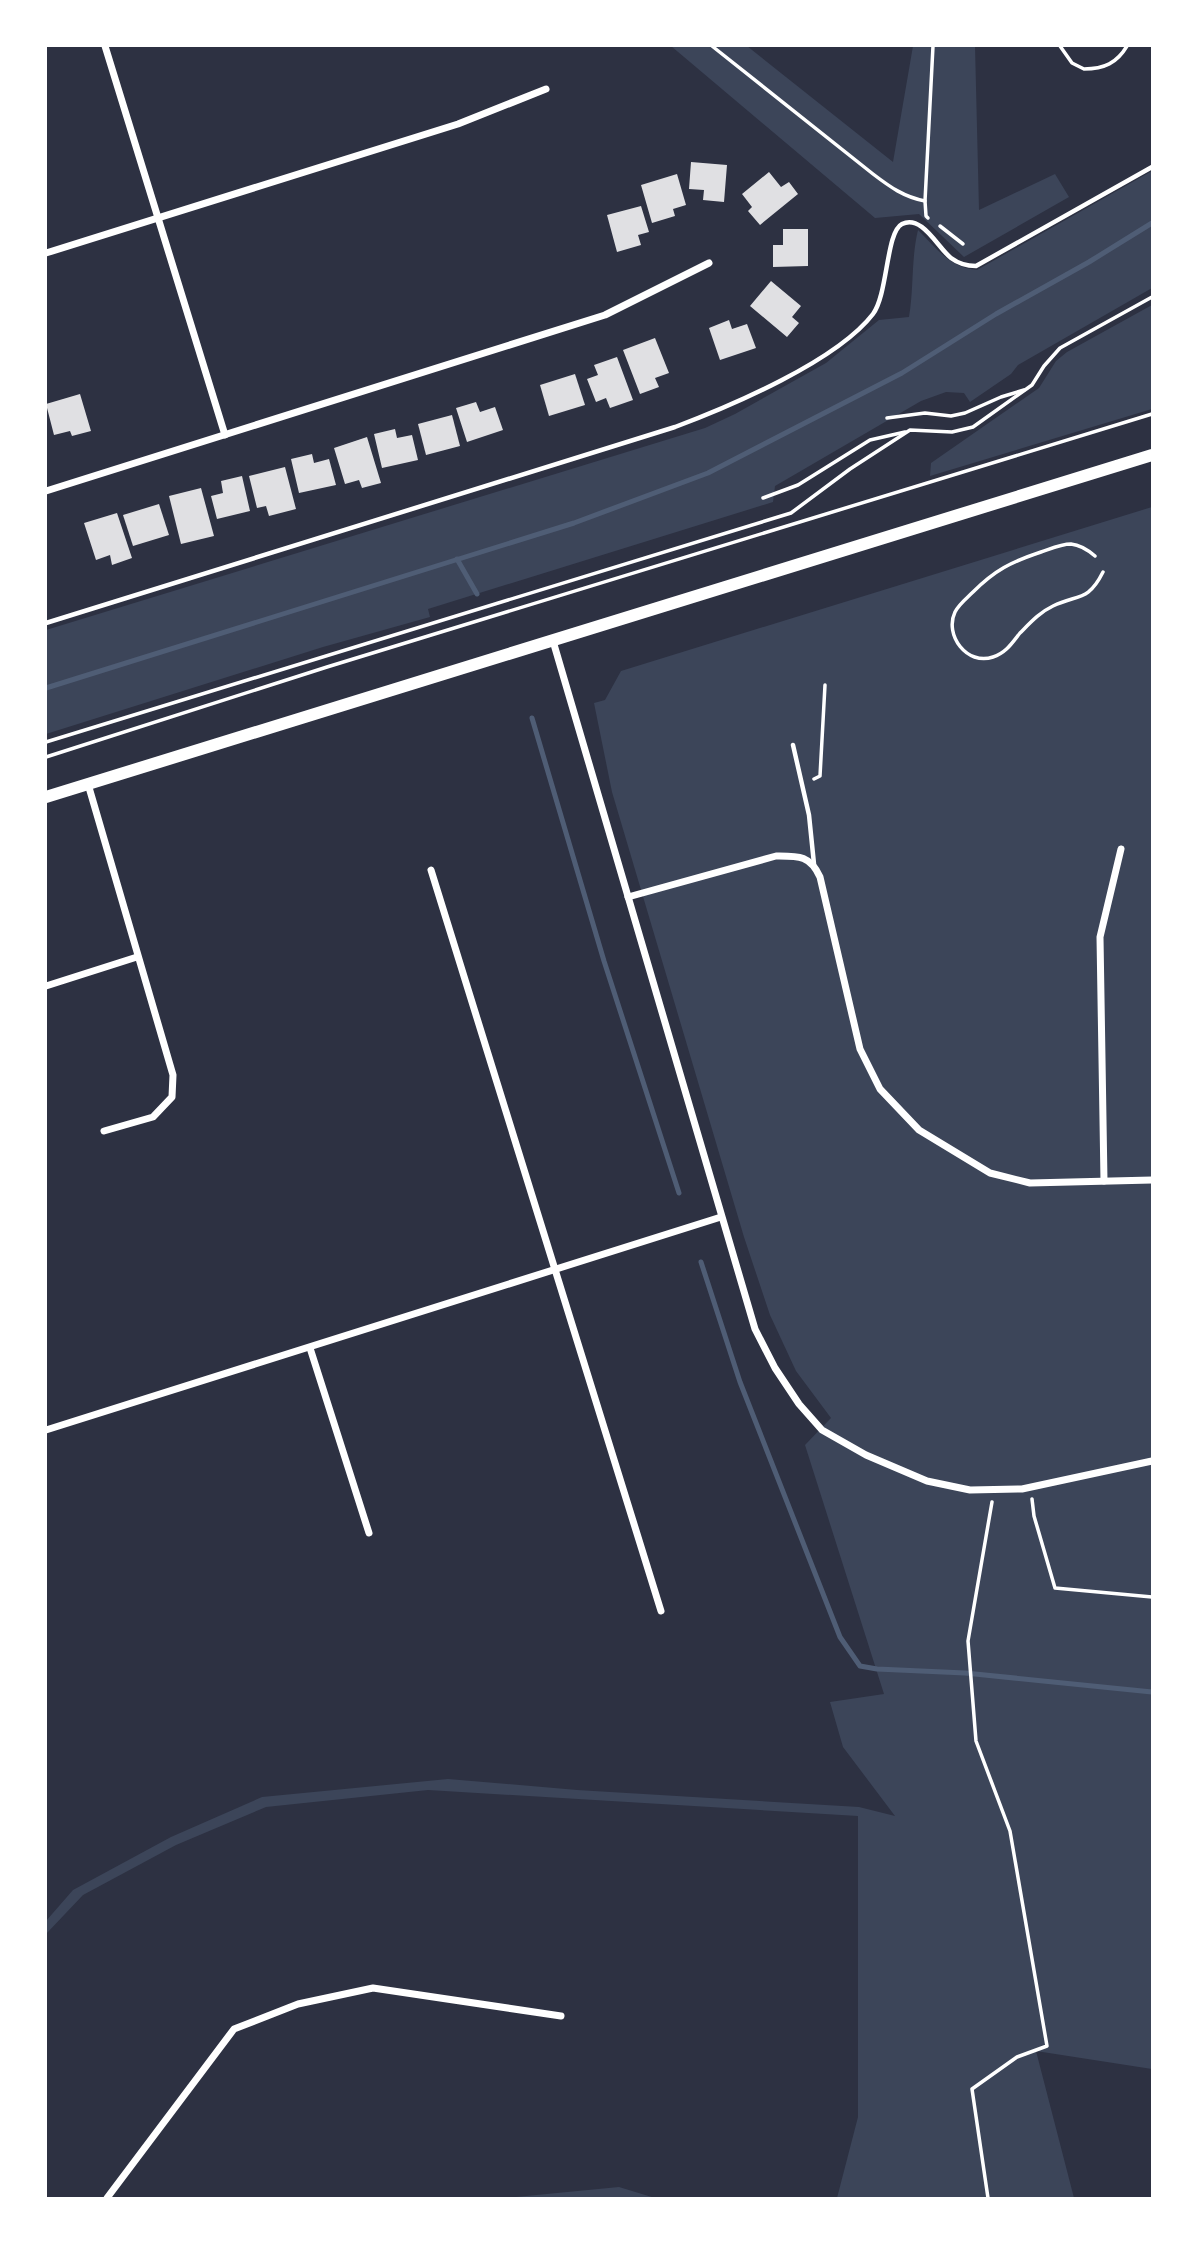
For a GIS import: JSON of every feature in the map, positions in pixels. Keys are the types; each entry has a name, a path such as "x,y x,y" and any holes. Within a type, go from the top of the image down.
{"main road":[{"path":"46,797 1153,455"}],"street":[{"path":"105,46 225,435"},
{"path":"46,253 458,124 546,89"},
{"path":"46,491 605,315 709,263"},
{"path":"553,640 721,1217 760,1339 799,1404 822,1430 833,1438 926,1481 970,1490 1031,1487 1153,1461"},
{"path":"88,784 173,1075 172,1097 153,1116 103,1131"},
{"path":"1104,1181 1100,937 1121,849"},
{"path":"628,897 776,856 798,856 814,864 820,877 860,1049 880,1089 919,1130 990,1173 1030,1183 1153,1180"},
{"path":"430,870 661,1611"},
{"path":"46,986 137,957"},
{"path":"46,1430 721,1217"},
{"path":"310,1348 369,1533"},
{"path":"107,2199 234,2029 298,2004 373,1988 561,2016"}],"lane":[{"path":"46,623 676,427 707,415 819,358 844,341 873,313 883,293 894,232 902,224 919,224 950,257 964,266 976,266 1153,167"},
{"path":"793,745 809,815 814,864"}],"path":[{"path":"712,46 895,191 925,201"},
{"path":"933,46 926,216 963,244"},
{"path":"1060,46 1072,63 1084,69 1110,64 1120,58 1127,46"},
{"path":"764,498 798,485 870,440 910,430 952,432 973,426 1026,390 1060,348 1153,297"},
{"path":"887,418 914,414 958,415 1026,390"},
{"path":"46,757 327,667 1153,414"},
{"path":"46,742 791,513 859,462 910,430"},
{"path":"1095,556 1085,548 1071,544 1016,561 995,571 955,612 952,621 956,641 961,649 975,658 990,659 1006,650 1040,614 1053,606 1082,597 1092,589 1103,572"},
{"path":"814,779 820,776 825,685"},
{"path":"1031,1487 1034,1516 1055,1588 1153,1597"},
{"path":"988,2199 972,2089 1017,2057 1048,2046 1010,1831 976,1741 968,1641 994,1490"}],"shaded area":[{"path":"671,46 747,46 893,162 913,46 975,46 979,210 1055,174 1069,197 964,257 919,214 875,218"},
{"path":"1152,171 1152,288 1018,365 1011,374 970,402 964,393 946,392 921,401 775,486 773,502 428,609 430,617 323,647 46,734 46,630 705,428 826,363 879,320 909,317 918,230 951,261 977,270"},
{"path":"1152,305 1152,409 930,476 931,463 1039,388 1056,361 1067,352"},
{"path":"1152,507 1152,2069 1036,2051 1074,2198 837,2198 858,2117 858,1816 428,1790 266,1807 176,1845 83,1895 46,1934 46,1921 73,1890 171,1837 262,1797 448,1779 577,1790 859,1807 895,1816 843,1747 830,1702 884,1694 805,1445 831,1418 796,1371 770,1315 744,1237 612,792 594,703 605,700 621,671"},
{"path":"619,2187 655,2198 506,2198"}],"building":[{"path":"691,162 727,165 724,202 703,200 704,190 689,189"},
{"path":"769,172 781,187 789,182 798,194 760,225 748,211 752,207 742,194"},
{"path":"677,174 686,205 673,209 675,216 652,223 641,185"},
{"path":"641,206 649,232 638,235 641,245 617,252 607,215"},
{"path":"783,229 808,229 808,266 773,267 773,245 783,245"},
{"path":"771,281 801,306 792,317 799,323 787,337 750,306"},
{"path":"729,320 732,329 747,324 756,348 720,360 709,328"},
{"path":"655,338 669,373 655,378 659,387 640,394 623,350"},
{"path":"617,357 633,400 610,408 606,398 596,402 587,379 598,375 594,365"},
{"path":"575,374 585,405 549,416 540,385"},
{"path":"80,394 91,431 72,436 70,431 54,435 46,404"},
{"path":"476,402 480,412 495,407 503,430 467,442 456,408"},
{"path":"452,415 460,446 426,455 418,424"},
{"path":"395,429 397,438 412,435 418,460 382,468 374,434"},
{"path":"367,437 381,483 362,488 359,480 345,484 334,448"},
{"path":"312,454 314,463 329,459 336,485 299,493 291,459"},
{"path":"285,467 296,509 269,516 266,506 257,508 249,476"},
{"path":"242,476 250,511 217,519 211,496 223,493 221,481"},
{"path":"201,488 214,536 181,544 169,496"},
{"path":"159,504 169,535 133,546 123,515"},
{"path":"117,513 132,558 112,565 110,555 96,560 84,523"}],"waterway":[{"path":"46,688 574,523 708,473 902,373 996,314 1152,223"},
{"path":"457,559 477,594"},
{"path":"532,718 604,961 679,1193"},
{"path":"701,1262 740,1382 840,1637 860,1666 965,1673 1152,1692"}]}
